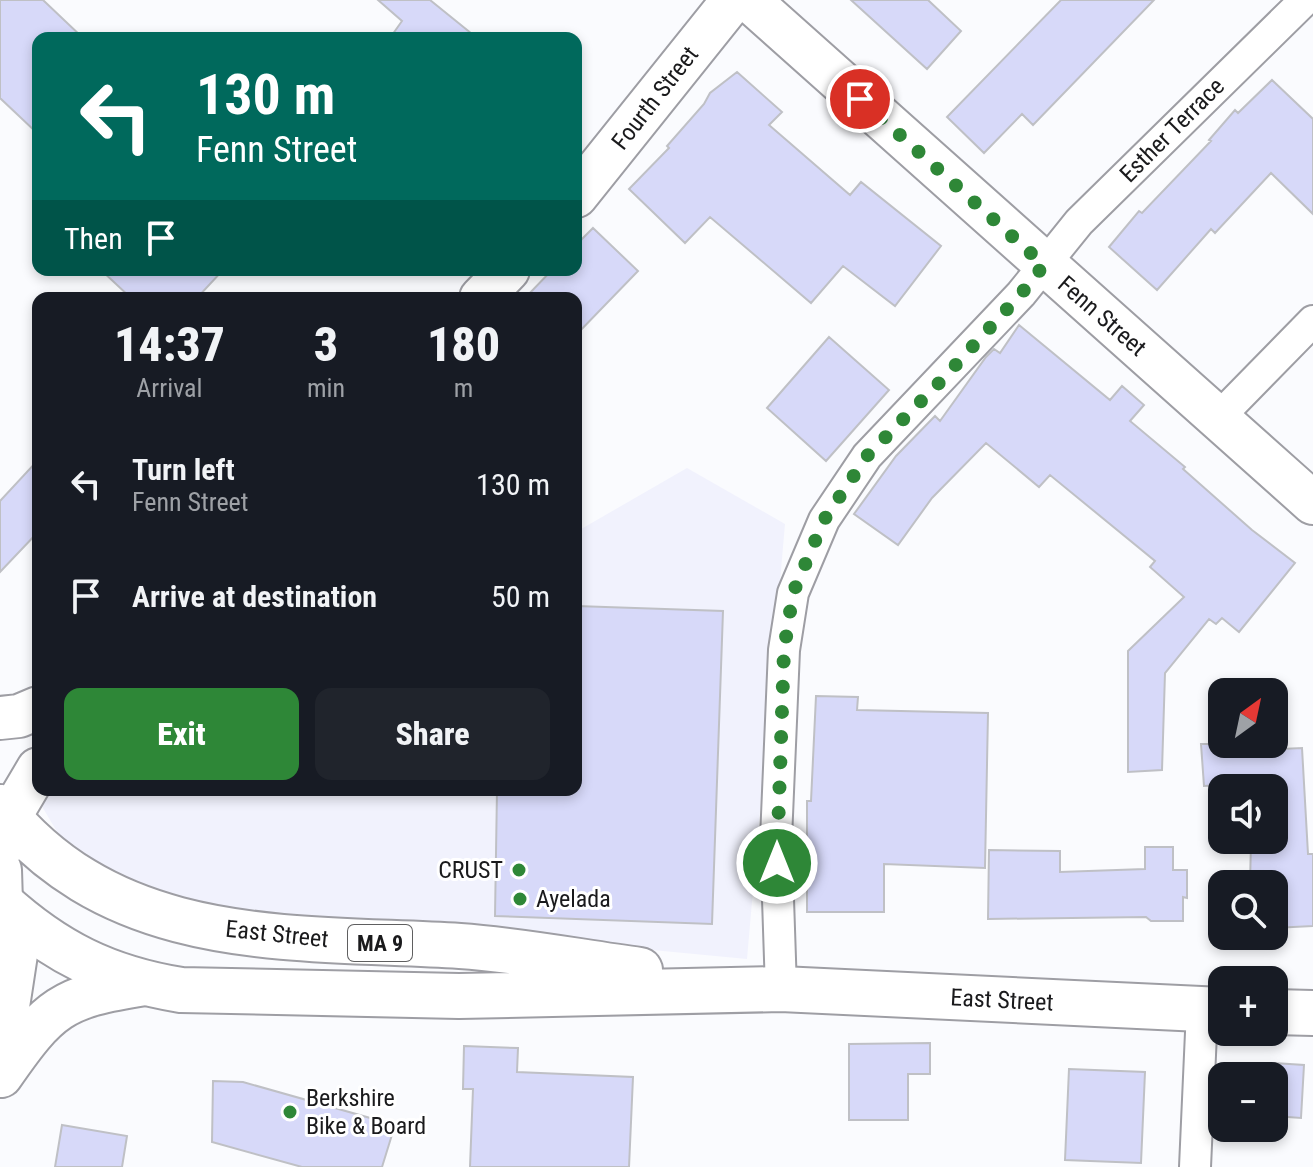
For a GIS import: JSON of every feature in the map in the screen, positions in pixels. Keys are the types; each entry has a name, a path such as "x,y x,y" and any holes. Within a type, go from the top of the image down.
{"highway":[{"name":"East Street","path":"3,825 93,889 173,919 209,927 270,937 464,947 781,989"},
{"name":"East Street","path":"0,903 37,934 83,962 145,984 181,990 459,996 781,989 1208,1010"},
{"path":"1288,1012 1313,1013"}],"street":[{"name":"Fourth Street","path":"582,189 733,0"},
{"name":"Fenn Street","path":"749,0 1313,503"},
{"name":"Esther Terrace","path":"781,989 776,839 784,650 793,593 824,520 867,456 950,372 1079,222 1305,0"},
{"path":"487,292 502,276"},
{"path":"1218,418 1313,321"},
{"path":"0,718 32,711"},
{"path":"3,825 32,779"},
{"path":"0,870 0,903 16,954 0,1059"},
{"path":"0,1077 26,1039 60,1007 97,993 145,984"},
{"path":"1195,1167 1208,1046"}],"shaded area":[{"path":"687,468 785,524 747,959 189,906 72,857 37,798 582,796 582,529"}],"building":[{"path":"0,0 43,0 77,32 32,32 32,128 0,98"},
{"path":"378,0 430,0 470,32 394,32 402,21"},
{"path":"851,0 928,0 961,31 927,69"},
{"path":"1061,0 1154,0 1033,125 1022,114 984,153 947,117"},
{"path":"737,72 782,112 769,125 850,195 861,182 941,246 895,306 843,266 811,303 710,217 685,243 629,189 669,148 667,146 710,93"},
{"path":"1272,80 1313,119 1313,214 1271,173 1215,233 1211,229 1157,290 1109,247 1139,211 1142,213 1211,141 1235,110 1238,113"},
{"path":"593,228 638,271 582,329 582,292 531,292 546,276 582,276 582,239"},
{"path":"107,276 217,276 203,292 125,292"},
{"path":"1019,325 1110,400 1122,386 1144,405 1130,421 1252,530 1295,563 1239,632 1222,618 1216,624 1209,619 1165,673 1162,770 1128,772 1128,651 1184,597 1150,567 1155,561 1050,475 1039,487 986,443 932,498 898,545 854,514 896,456 935,416 940,421 986,357 994,349 1000,353"},
{"path":"829,337 889,390 826,461 767,408"},
{"path":"32,466 32,538 0,572 0,501"},
{"path":"582,606 723,611 712,924 495,916 497,796 582,796"},
{"path":"816,696 858,697 857,710 988,713 985,868 884,864 884,912 807,912 807,801 811,801"},
{"path":"1201,744 1208,744 1208,758 1288,758 1288,749 1302,748 1308,854 1313,854 1313,926 1288,927 1288,870 1250,870 1251,854 1288,854 1288,774 1208,774 1208,786 1204,786"},
{"path":"1145,847 1173,847 1173,870 1187,870 1183,921 1151,921 1146,917 988,919 989,850 1060,851 1060,872 1145,869"},
{"path":"930,1043 930,1074 908,1074 908,1120 849,1120 849,1044"},
{"path":"464,1046 518,1048 517,1072 633,1077 629,1167 470,1167 473,1089 463,1089"},
{"path":"1288,1064 1304,1065 1301,1118 1288,1117"},
{"path":"1069,1069 1145,1072 1141,1163 1065,1160"},
{"path":"213,1081 243,1082 395,1125 382,1167 302,1167 212,1142"},
{"path":"62,1125 127,1136 122,1167 55,1167"}],"place":[{"name":"CRUST","path":"519,870"},
{"name":"Ayelada","path":"520,899"},
{"name":"Berkshire Bike & Board","path":"290,1112"}],"route":[{"path":"777,863 784,650 793,593 824,520 867,456 939,383 1044,265 860,99"}]}
